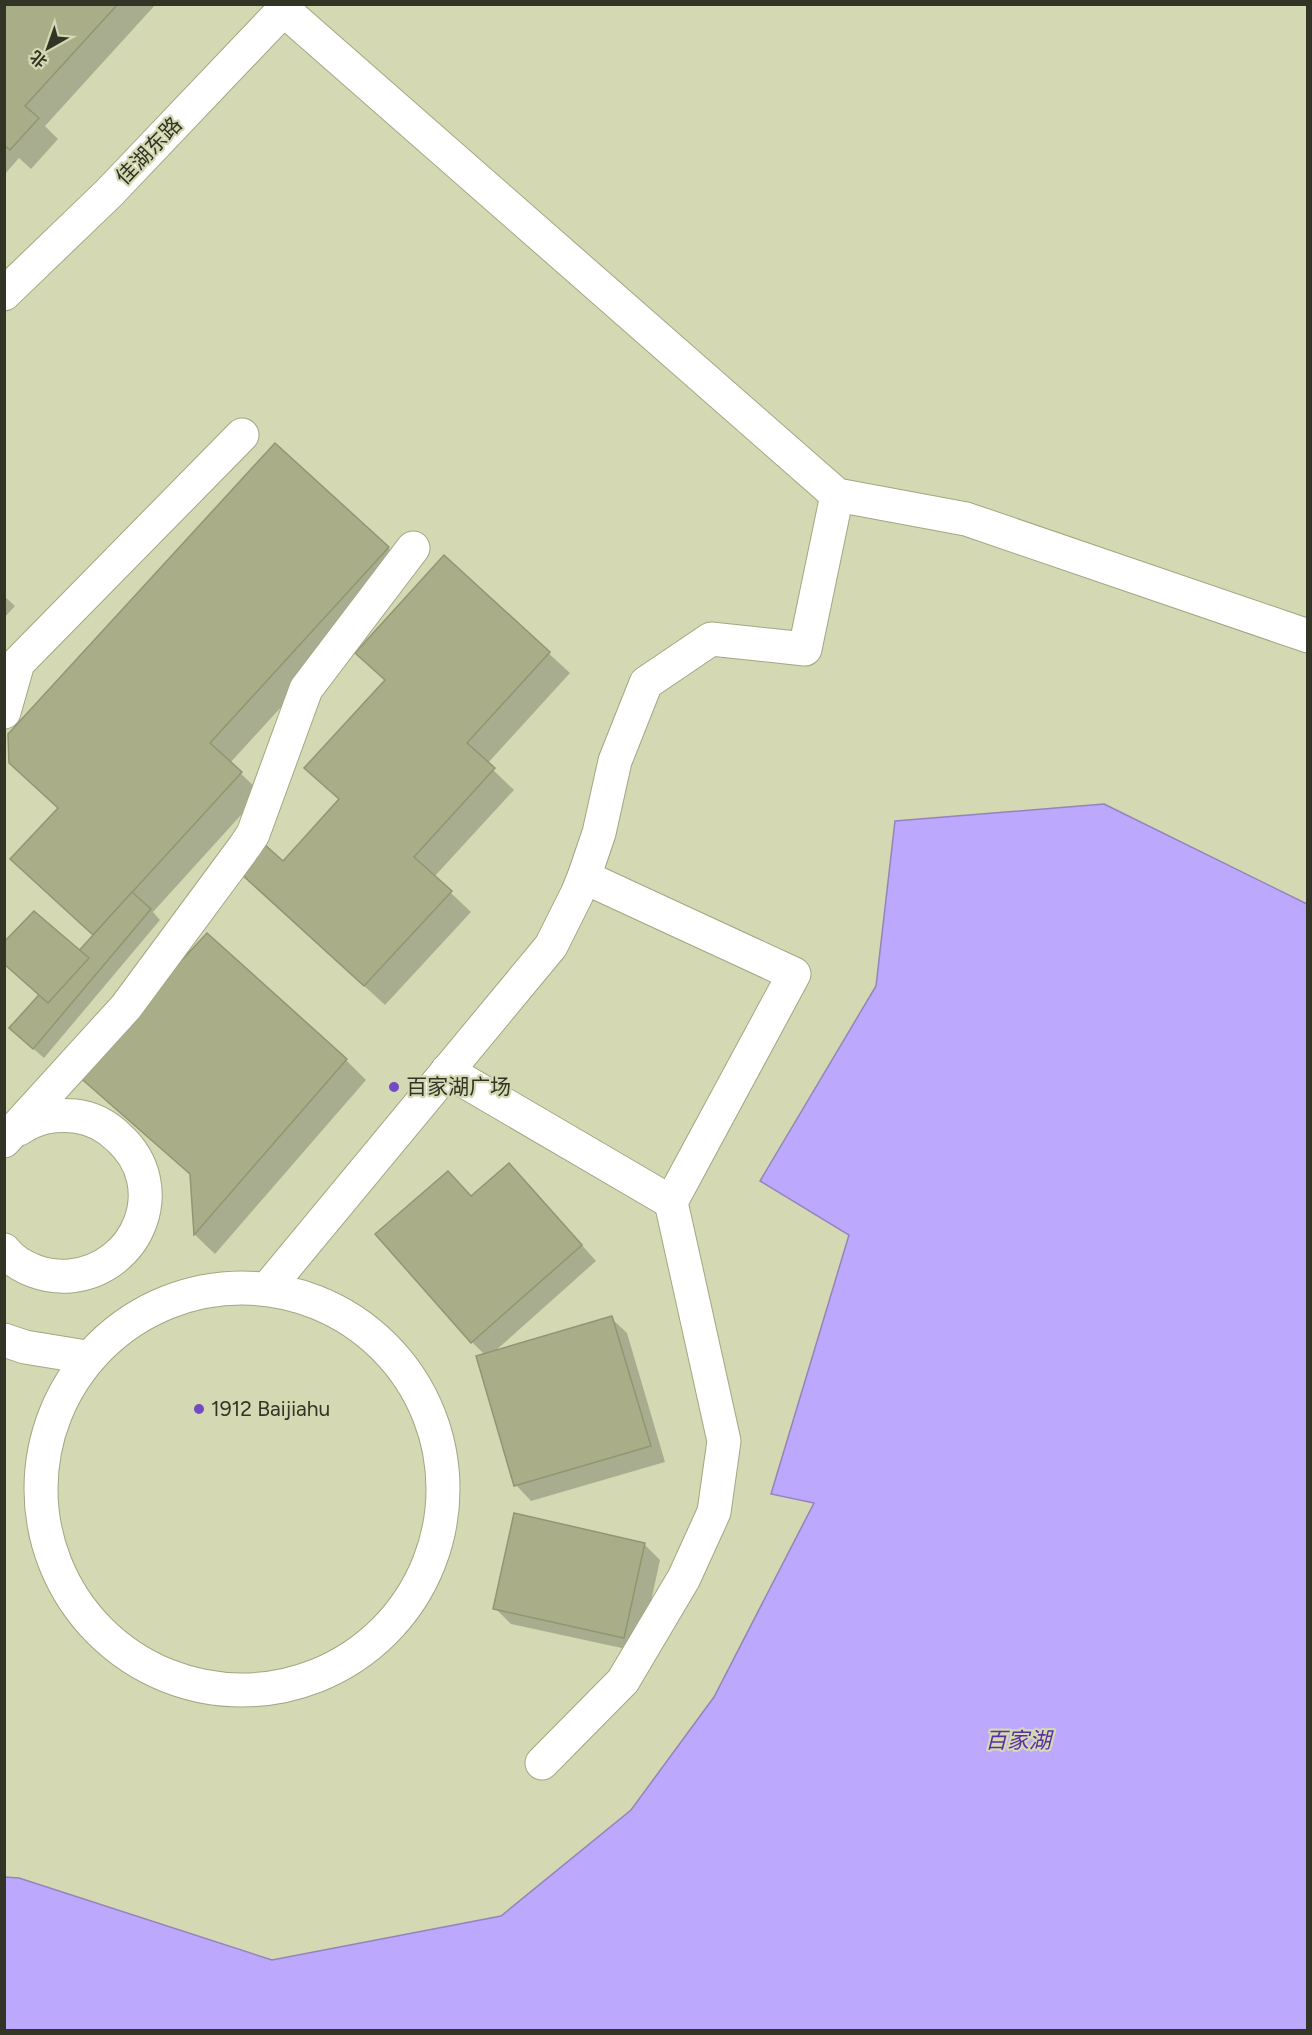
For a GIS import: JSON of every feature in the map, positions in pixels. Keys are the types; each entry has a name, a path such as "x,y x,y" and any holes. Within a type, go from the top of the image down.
{"street":[{"name":"佳湖东路","path":"4,294 109,193 286,7"},
{"path":"286,7 837,495 966,519 1308,636"},
{"path":"4,712 18,663 242,435"},
{"path":"267,1289 551,946 584,877 599,833 615,761 646,683 711,639 805,649 837,495"},
{"path":"6,1139 126,1007 245,846 253,834 306,690 413,548"},
{"path":"542,1763 623,1681 684,1578 714,1512 723,1441 671,1203 794,974 584,877"},
{"path":"447,1071 671,1203"},
{"path":"4,1250 9,1256 32,1271 59,1277 85,1274 109,1264 128,1246 141,1222 146,1197 141,1170 129,1147 110,1129 86,1117 59,1114 33,1120 6,1139"},
{"path":"267,1289 318,1301 372,1334 414,1382 439,1439 444,1503 431,1564 394,1623 340,1667 273,1690 203,1688 138,1663 85,1617 50,1556 39,1487 51,1418 86,1358 134,1316 192,1291 267,1289"},
{"path":"4,1340 25,1347 86,1358"}],"water":[{"name":"百家湖","path":"1104,804 1307,904 1307,2030 5,2030 5,1877 19,1878 272,1960 501,1916 631,1810 714,1697 814,1503 771,1494 849,1235 760,1181 876,986 895,821"}],"building":[{"path":"4,4 118,4 25,106 39,118 10,150 4,145"},
{"path":"275,443 389,547 210,743 242,772 93,935 10,859 58,808 9,763 8,734"},
{"path":"444,555 550,652 467,743 495,768 414,857 452,891 364,986 227,861 253,834 283,861 339,799 304,768 385,680 355,653"},
{"path":"132,892 151,909 33,1049 9,1028"},
{"path":"34,911 89,958 48,1003 4,964 4,942"},
{"path":"207,933 347,1059 194,1235 190,1174 76,1074"},
{"path":"509,1163 582,1245 471,1343 375,1234 448,1171 471,1196"},
{"path":"612,1316 651,1446 514,1486 476,1356"},
{"path":"514,1513 645,1543 624,1638 493,1609"}],"place":[{"name":"百家湖广场","path":"394,1087"},
{"name":"1912 Baijiahu","path":"199,1409"}]}
